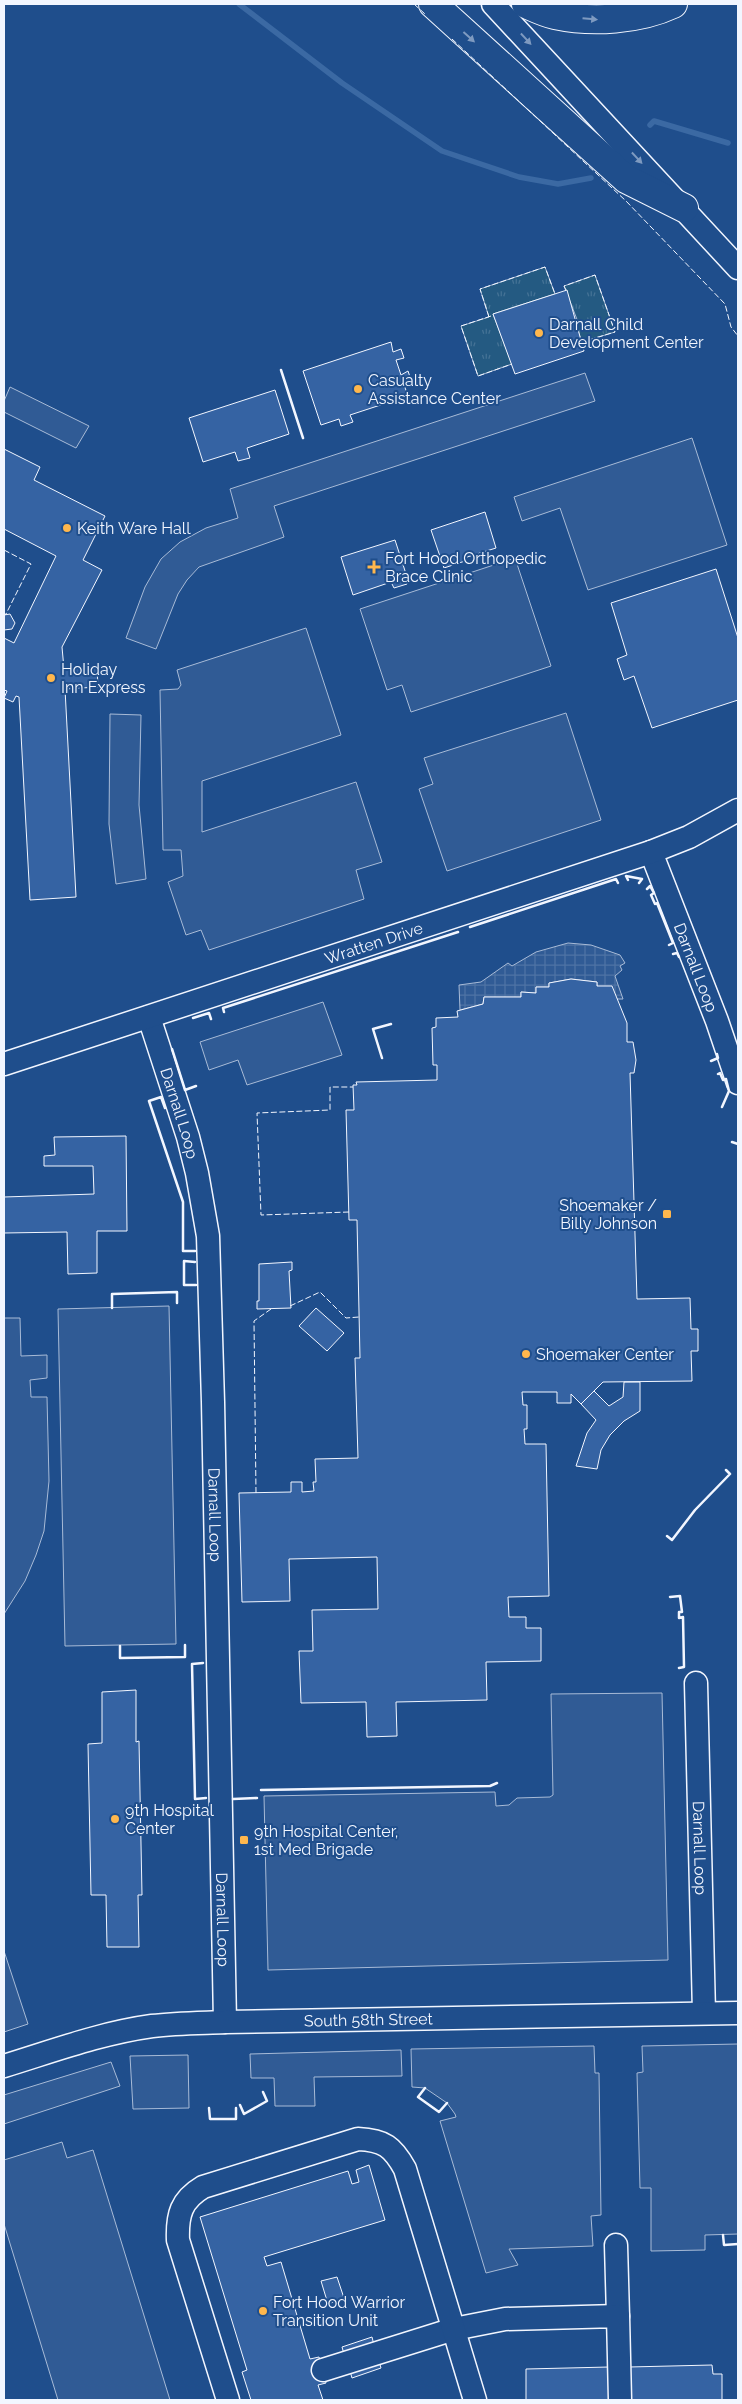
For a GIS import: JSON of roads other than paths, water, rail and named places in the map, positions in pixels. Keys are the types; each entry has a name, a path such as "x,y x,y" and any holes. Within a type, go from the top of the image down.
{"main road":[{"path":"433,4 626,179 684,208"},
{"path":"526,4 554,15 604,20 659,10 673,4"}],"street":[{"path":"493,4 738,268"},
{"name":"Wratten Drive","path":"4,1064 651,852 689,837 738,810"},
{"name":"Darnall Loop","path":"651,852 717,1021 738,1083"},
{"name":"Darnall Loop","path":"149,1016 188,1137 197,1173 208,1236 221,1763 225,2022"},
{"name":"Darnall Loop","path":"696,1683 704,2013"},
{"name":"South 58th Street","path":"4,2066 113,2033 154,2026 225,2022 738,2013"},
{"path":"228,2400 178,2240 178,2223 182,2208 191,2194 204,2186 358,2139 374,2140 386,2145 398,2155 405,2169 475,2400"},
{"path":"616,2245 620,2400"},
{"path":"323,2370 454,2329 505,2319 618,2316"}],"waterway":[{"path":"239,4 342,83 442,151 519,177 558,184 591,178"},
{"path":"650,125 654,121 728,143"}],"place":[{"name":"Darnall Child Development Center","path":"539,333"},
{"name":"Casualty Assistance Center","path":"358,389"},
{"name":"Keith Ware Hall","path":"67,528"},
{"name":"Fort Hood Orthopedic Brace Clinic","path":"374,567"},
{"name":"Holiday Inn Express","path":"51,678"},
{"name":"Shoemaker / Billy Johnson","path":"667,1214"},
{"name":"Shoemaker Center","path":"526,1354"},
{"name":"9th Hospital Center","path":"115,1819"},
{"name":"9th Hospital Center, 1st Med Brigade","path":"244,1840"},
{"name":"Fort Hood Warrior Transition Unit","path":"263,2311"}]}
